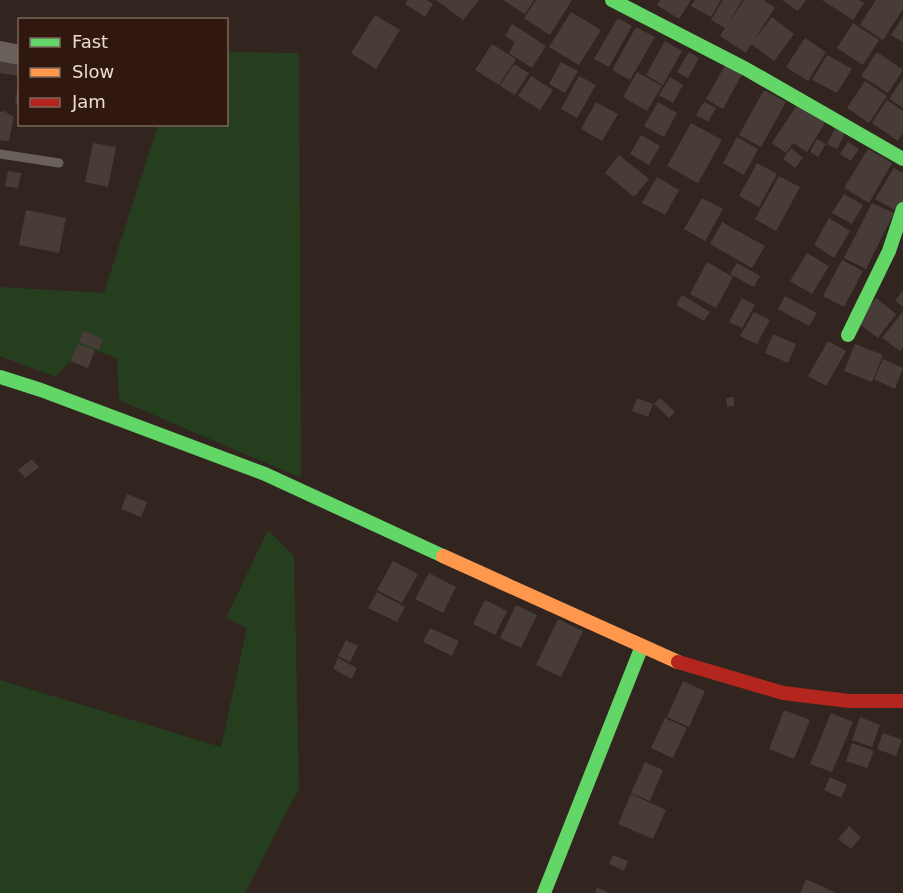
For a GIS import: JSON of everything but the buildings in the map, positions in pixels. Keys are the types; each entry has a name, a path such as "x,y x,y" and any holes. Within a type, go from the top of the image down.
{"street":[{"path":"612,0 746,69 903,159"},
{"path":"0,51 18,55"},
{"path":"848,335 889,251 903,209"},
{"path":"0,377 41,390 265,474 355,517 686,665 783,693 849,701 903,701"},
{"path":"544,893 642,646"}],"lane":[{"path":"0,153 59,163"}],"green space":[{"path":"228,52 299,53 301,478 119,400 117,358 83,346 56,377 0,356 0,287 104,293 158,126 228,126"},
{"path":"268,530 294,556 299,788 245,893 0,893 0,680 221,747 247,628 226,618"}],"traffic: fast":[{"path":"612,0 746,69 903,159"},
{"path":"848,335 889,251 903,209"},
{"path":"0,377 41,390 265,474 443,556"},
{"path":"544,893 642,646"}],"traffic: slow":[{"path":"443,556 678,662"}],"traffic: jam":[{"path":"678,662 783,693 849,701 903,701"}]}
